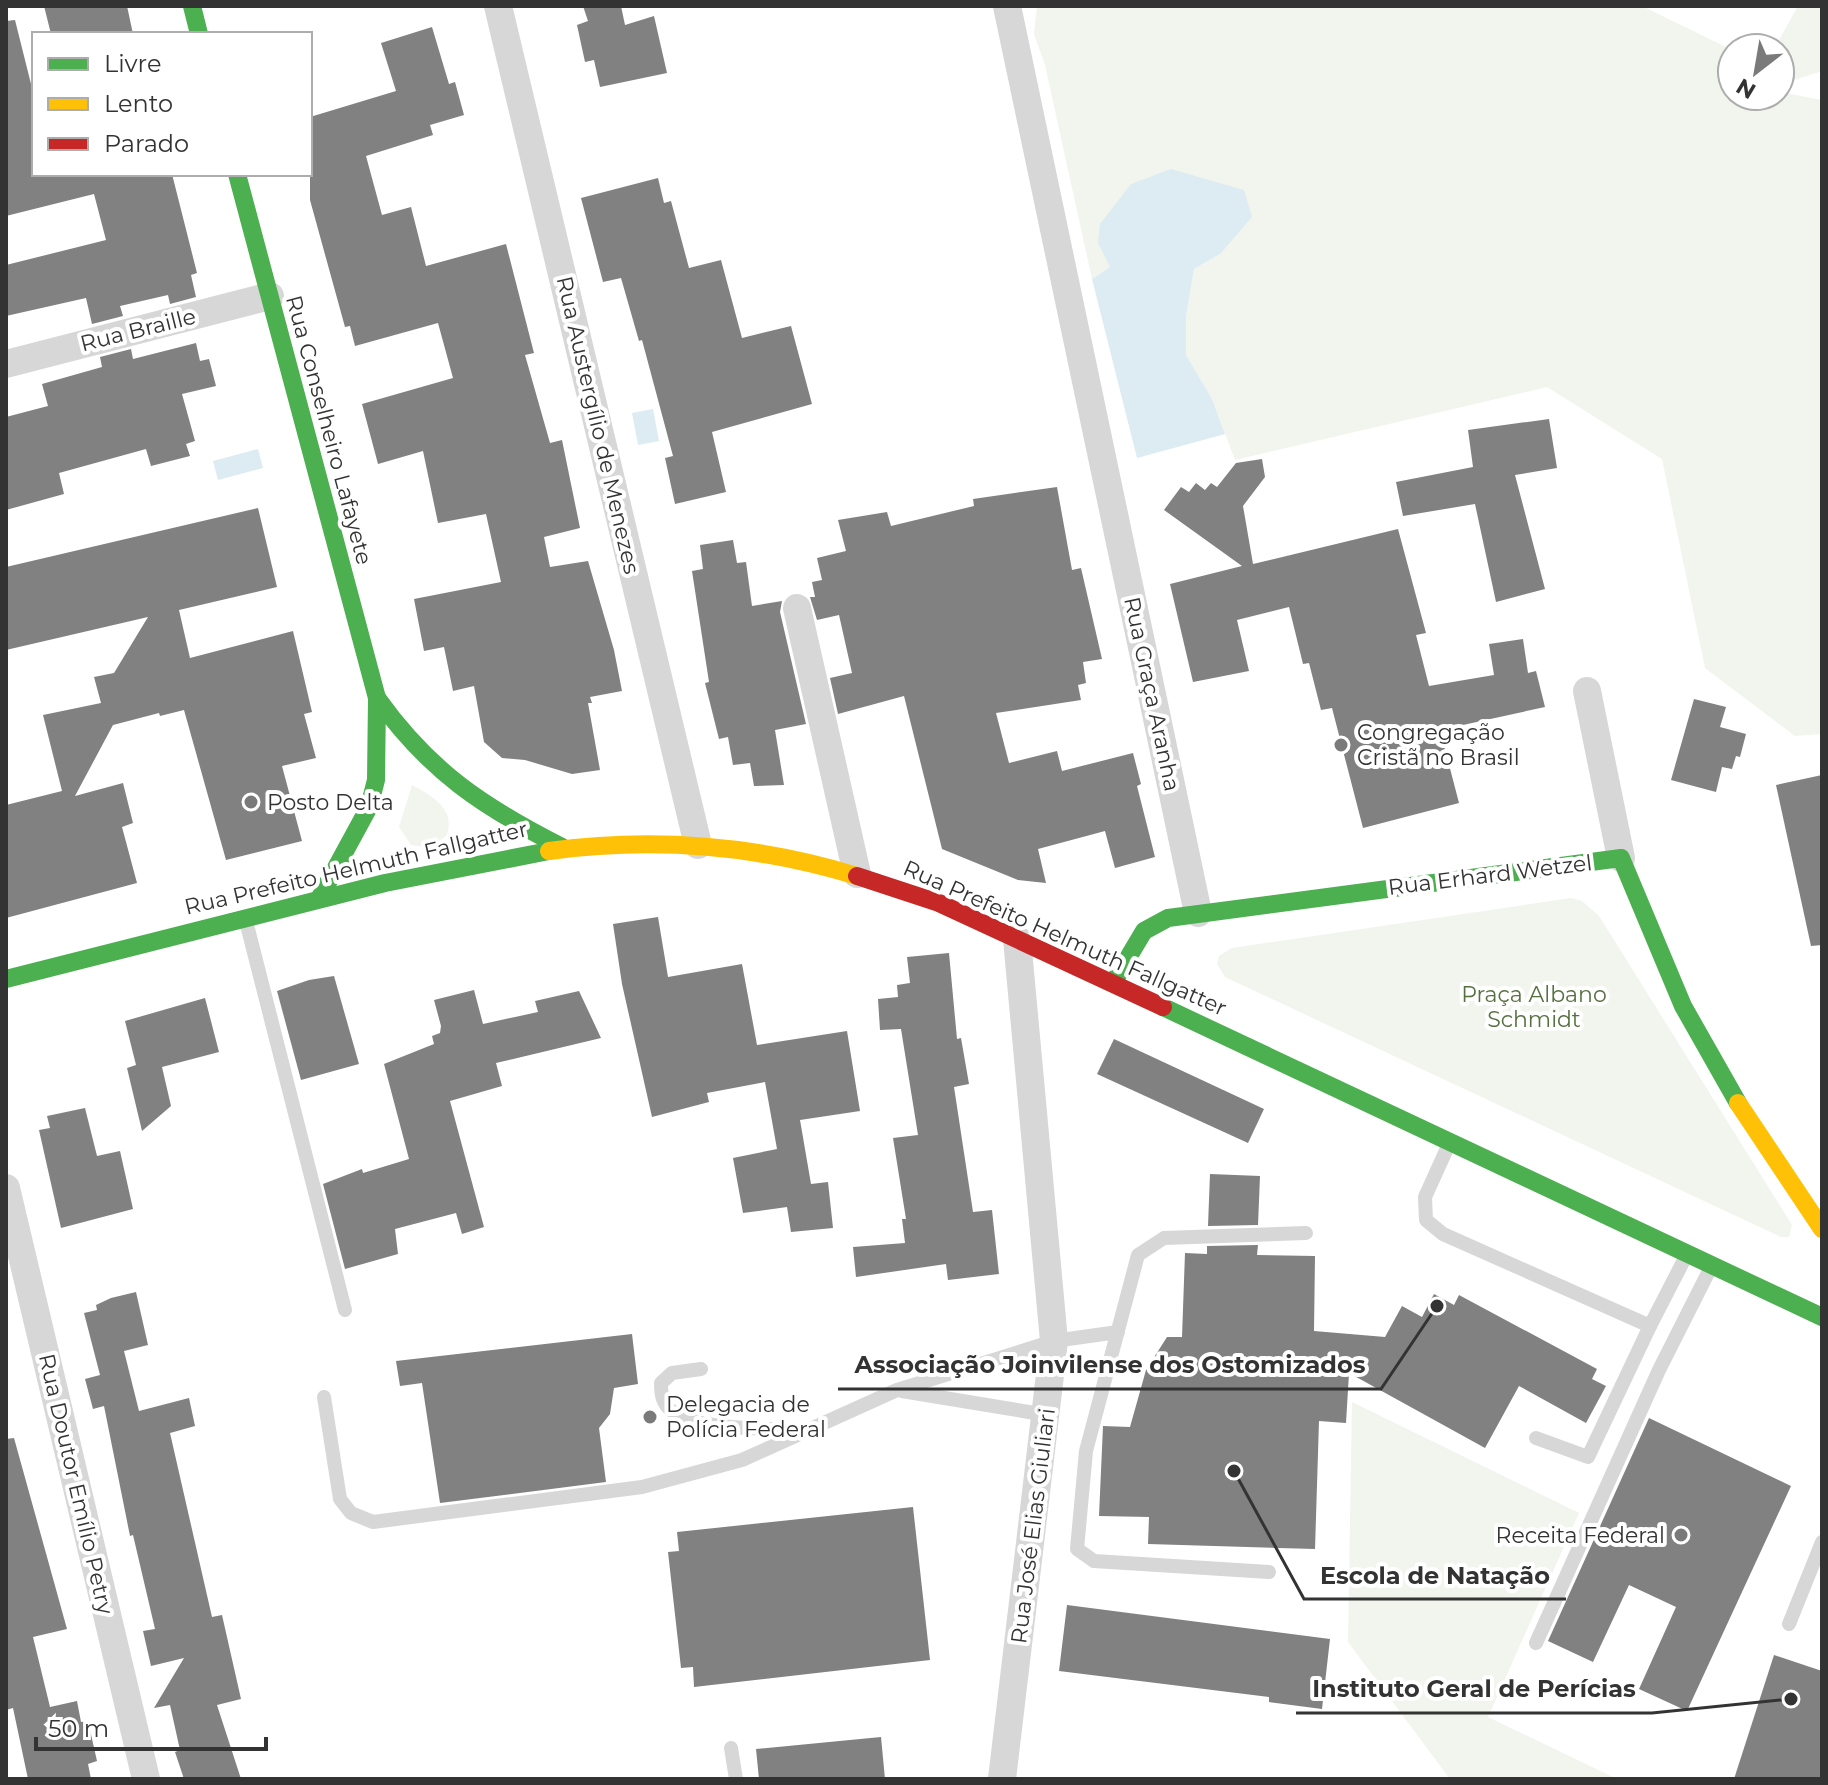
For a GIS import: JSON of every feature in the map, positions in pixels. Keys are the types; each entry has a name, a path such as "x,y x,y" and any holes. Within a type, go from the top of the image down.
{"street":[{"path":"192,6 198,32"},
{"name":"Rua Austergílio de Menezes","path":"498,6 698,845"},
{"name":"Rua Graça Aranha","path":"1007,6 1198,913"},
{"name":"Rua Conselheiro Lafayete","path":"238,176 377,698 376,780 369,807 319,899"},
{"name":"Rua Braille","path":"6,364 270,296"},
{"path":"797,608 857,874"},
{"path":"1587,691 1621,858"},
{"name":"Rua Conselheiro Lafayete","path":"377,698 402,735 455,787 507,820 562,847"},
{"name":"Rua Prefeito Helmuth Fallgatter","path":"6,979 471,862 562,847 698,845 779,855 857,874 939,903 1820,1310"},
{"name":"Rua Erhard Wetzel","path":"1113,983 1144,931 1168,918 1621,858 1654,950 1691,1024 1729,1089 1822,1229"},
{"name":"Rua José Elias Giuliari","path":"1002,1779 1048,1415 1054,1341 1017,939"},
{"name":"Rua Doutor Emílio Petry","path":"6,1188 146,1779"}],"lane":[{"path":"245,917 345,1310"},
{"path":"1451,1139 1425,1197 1426,1220 1443,1234 1650,1326"},
{"path":"1269,1572 1094,1561 1077,1549 1086,1451 1138,1255 1164,1238 1306,1233"},
{"path":"1536,1438 1588,1457 1688,1251"},
{"path":"1536,1643 1659,1370 1713,1263"},
{"path":"324,1397 340,1499 351,1513 373,1522 642,1487 742,1460 897,1390 1054,1341 1118,1332"},
{"path":"701,1369 672,1373 661,1383 661,1399 671,1411 723,1425 807,1431"},
{"path":"897,1390 1048,1415"},
{"path":"1789,1624 1822,1542"},
{"path":"731,1748 736,1779"}],"green space":[{"path":"1037,6 1642,6 1716,42 1716,112 1796,112 1796,95 1822,100 1822,734 1795,736 1705,668 1662,459 1547,387 1235,460 1212,399 1186,355 1186,317 1194,269 1220,254 1099,243 1110,267 1092,279 1045,65 1034,34"},
{"path":"1798,6 1822,6 1822,71 1796,79 1796,32 1783,32"},
{"path":"412,785 435,799 448,818 447,835 431,848 411,845 399,827"},
{"name":"Praça Albano Schmidt","path":"1571,898 1582,901 1599,916 1792,1225 1789,1237 1781,1237 1225,977 1217,964 1219,956 1232,948"},
{"path":"1352,1402 1579,1513 1488,1717 1617,1779 1450,1779 1348,1642"}],"shaded area":[{"path":"1171,169 1244,190 1252,217 1220,254 1194,269 1186,317 1186,355 1212,399 1225,434 1137,458 1092,279 1110,267 1098,243 1100,224 1131,184"},
{"path":"653,409 659,441 638,445 632,413"},
{"path":"258,449 263,468 218,480 213,461"}],"building":[{"path":"44,6 127,6 133,32 50,32"},
{"path":"583,6 621,6 625,25 654,16 667,73 600,87 594,60 585,62 577,25 588,21"},
{"path":"15,20 32,88 32,176 173,176 197,273 191,275 196,297 170,304 168,295 120,306 123,316 92,324 86,298 6,316 6,265 106,240 94,194 6,216 6,21"},
{"path":"432,27 449,84 455,82 464,115 430,125 433,135 366,156 382,215 411,207 426,266 506,244 534,353 525,355 550,443 562,440 580,528 544,537 550,567 588,561 614,650 622,691 590,697 592,703 588,703 600,770 572,774 525,760 502,758 484,742 474,686 453,691 444,647 424,651 414,599 501,582 486,514 438,523 423,451 378,464 362,404 453,378 438,323 355,346 350,326 345,327 310,200 312,116 396,91 381,43"},
{"path":"658,178 664,203 671,201 689,268 721,260 742,338 791,326 812,404 712,432 726,492 675,504 665,458 673,456 642,340 639,341 621,278 603,282 581,198"},
{"path":"196,343 200,361 209,359 216,386 182,394 195,441 186,444 190,456 151,466 146,449 59,473 64,494 6,510 6,417 48,406 42,384 102,367 100,357 131,349 133,359"},
{"path":"1549,419 1557,468 1515,475 1545,589 1496,602 1475,504 1403,516 1396,482 1473,467 1468,430"},
{"path":"1262,459 1265,477 1243,506 1253,564 1398,529 1426,633 1416,635 1429,686 1494,675 1489,644 1523,639 1528,673 1536,671 1545,707 1440,730 1459,803 1363,828 1332,708 1321,710 1309,663 1303,664 1289,607 1237,620 1249,671 1193,682 1170,584 1242,566 1164,510 1181,487 1189,492 1196,483 1205,490 1211,483 1217,487 1236,463"},
{"path":"1057,487 1072,570 1081,568 1102,659 1083,662 1086,683 1078,685 1081,700 996,713 1009,763 1057,751 1062,771 1133,753 1141,784 1137,786 1155,857 1115,868 1105,831 1038,849 1046,883 1018,880 942,849 904,696 838,714 830,678 852,673 839,615 817,620 810,597 815,597 812,582 822,580 817,558 846,551 838,520 887,512 891,526 974,506 973,499"},
{"path":"258,508 277,587 179,610 190,658 293,631 312,712 304,714 316,758 282,766 302,841 226,860 184,710 160,716 159,713 113,725 75,796 123,783 133,823 122,827 137,883 6,918 6,805 62,791 43,715 101,703 94,677 114,673 148,617 6,650 6,567"},
{"path":"733,540 737,563 746,562 752,606 782,601 780,612 806,724 775,730 784,785 754,786 750,763 733,765 728,737 719,739 705,683 709,682 692,571 703,569 700,545"},
{"path":"1694,699 1726,707 1720,727 1746,734 1740,757 1736,756 1732,769 1722,767 1716,792 1671,780"},
{"path":"1822,775 1822,945 1811,946 1776,785"},
{"path":"658,917 668,977 742,964 757,1045 847,1031 860,1111 800,1120 811,1184 828,1182 833,1228 791,1232 787,1207 743,1213 733,1158 777,1149 765,1082 707,1093 709,1102 652,1117 622,984 613,924"},
{"path":"949,953 957,1039 961,1038 969,1084 954,1087 973,1212 992,1210 999,1274 948,1280 946,1264 856,1277 853,1247 905,1243 902,1219 906,1219 893,1138 918,1135 901,1029 880,1030 878,999 898,997 897,985 910,983 907,957"},
{"path":"334,976 359,1064 301,1080 277,991 309,980"},
{"path":"474,990 483,1024 538,1012 535,1001 579,991 601,1038 496,1063 502,1086 450,1101 484,1227 462,1234 456,1213 395,1229 398,1254 345,1269 323,1184 362,1169 363,1173 409,1159 384,1064 434,1044 432,1036 440,1033 441,1026 434,1000"},
{"path":"205,998 219,1052 162,1067 171,1106 142,1131 127,1068 136,1065 125,1021"},
{"path":"1114,1039 1264,1109 1248,1143 1097,1074"},
{"path":"85,1108 97,1156 120,1151 133,1209 61,1228 39,1130 50,1128 47,1116"},
{"path":"1210,1174 1260,1176 1258,1225 1208,1226"},
{"path":"1258,1245 1257,1255 1315,1256 1314,1331 1385,1337 1402,1306 1422,1317 1434,1294 1454,1305 1459,1295 1597,1369 1592,1379 1606,1386 1586,1423 1519,1386 1485,1448 1349,1373 1346,1423 1319,1421 1315,1549 1148,1544 1149,1517 1099,1516 1103,1426 1130,1427 1146,1370 1167,1337 1182,1337 1185,1253 1207,1254 1207,1246"},
{"path":"136,1292 148,1345 124,1351 139,1411 189,1398 195,1426 170,1433 212,1617 222,1615 241,1699 217,1705 241,1779 184,1779 175,1752 180,1750 170,1705 154,1708 184,1658 151,1666 143,1631 155,1629 133,1535 130,1536 104,1406 93,1409 85,1379 100,1375 84,1313 97,1310 96,1305 111,1298"},
{"path":"632,1334 638,1384 614,1388 610,1414 599,1428 606,1482 440,1503 422,1383 400,1386 396,1361"},
{"name":"Receita Federal","path":"1649,1418 1791,1486 1687,1711 1639,1689 1676,1607 1629,1585 1593,1662 1548,1641"},
{"path":"14,1438 67,1629 33,1637 50,1707 77,1701 81,1722 88,1721 97,1761 88,1764 91,1779 28,1779 13,1708 6,1710 6,1439"},
{"path":"913,1507 930,1660 694,1687 693,1667 681,1668 668,1552 679,1551 677,1532"},
{"path":"1067,1605 1330,1639 1322,1709 1269,1702 1269,1697 1059,1671"},
{"path":"1774,1655 1822,1671 1822,1779 1734,1779"},
{"path":"881,1737 885,1779 759,1779 756,1749"}],"traffic: fast":[{"path":"192,6 198,32"},
{"path":"238,176 377,698 376,780 369,807 319,899"},
{"path":"377,698 417,746 459,785 482,802 562,847"},
{"path":"6,979 385,883 549,851"},
{"path":"1113,983 1144,931 1168,918 1621,858 1683,1006 1738,1103"},
{"path":"1163,1007 1822,1317"}],"traffic: slow":[{"path":"549,851 627,845 704,847 781,857 857,876"},
{"path":"1738,1103 1822,1229"}],"traffic: jam":[{"path":"857,876 939,903 1163,1007"}],"place":[{"name":"Congregação Cristã no Brasil","path":"1341,745"},
{"name":"Posto Delta","path":"251,802"},
{"name":"Associação Joinvilense dos Ostomizados","path":"1437,1306"},
{"name":"Delegacia de Polícia Federal","path":"650,1417"},
{"name":"Escola de Natação","path":"1234,1471"},
{"name":"Receita Federal","path":"1681,1535"},
{"name":"Instituto Geral de Perícias","path":"1791,1699"}]}
